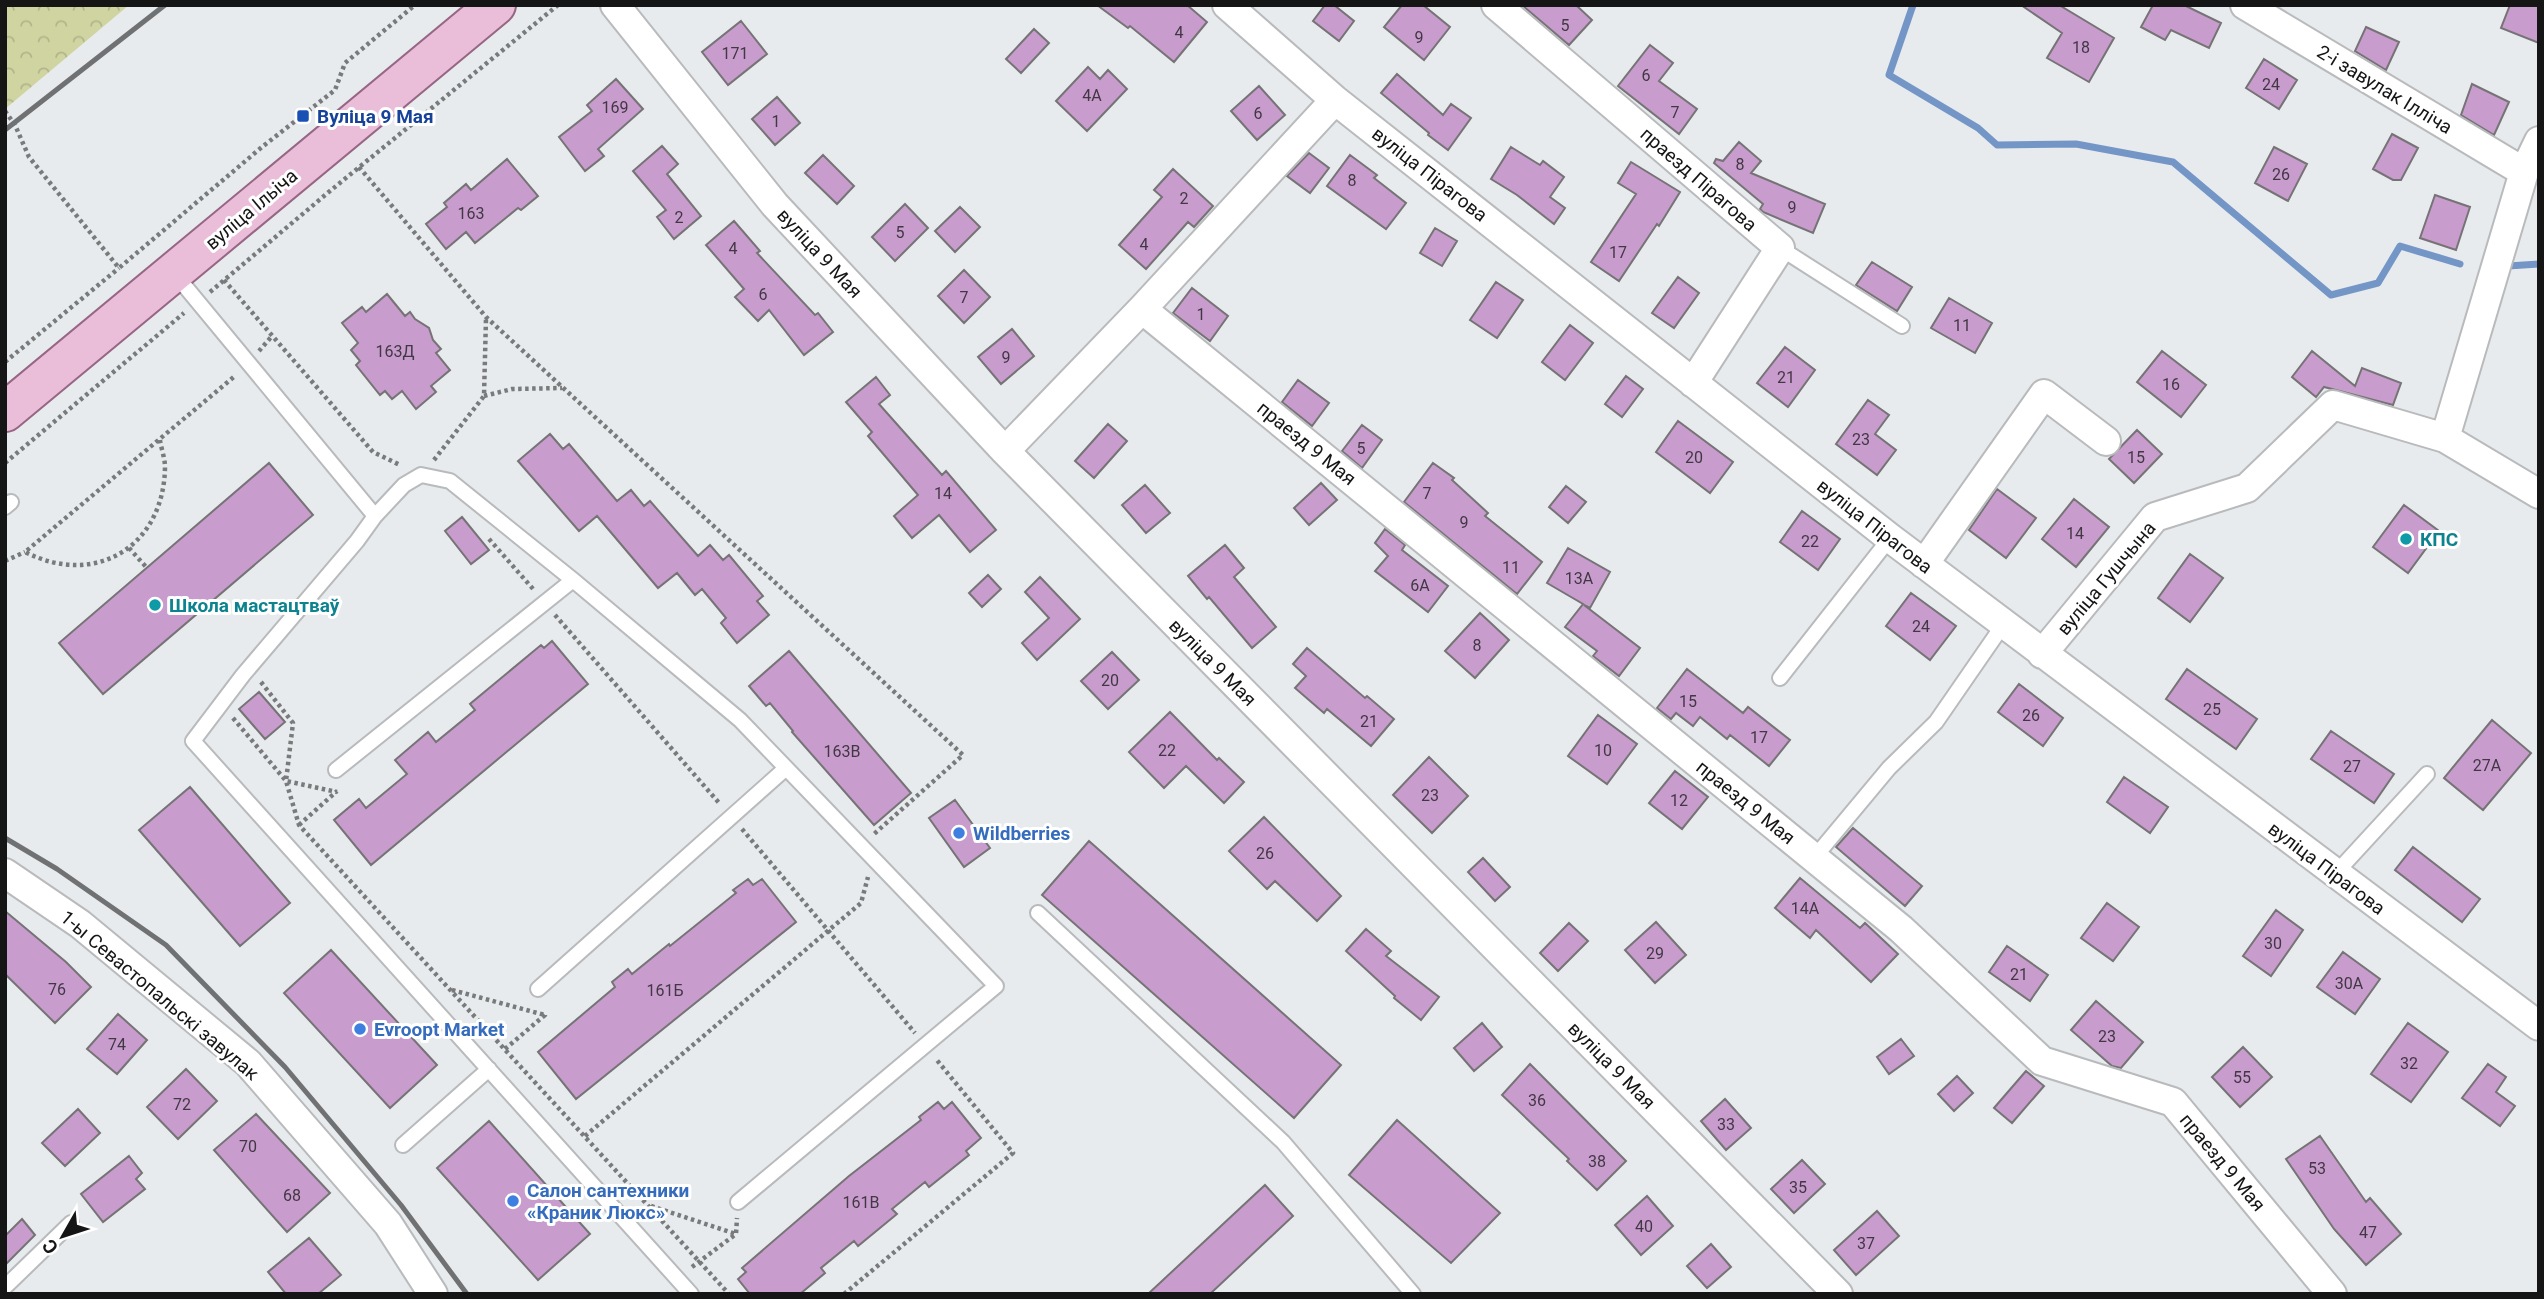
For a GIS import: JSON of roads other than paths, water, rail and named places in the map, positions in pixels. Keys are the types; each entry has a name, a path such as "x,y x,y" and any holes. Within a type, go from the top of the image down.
{"main road":[{"name":"вуліца Ільіча","path":"5,412 496,5"}],"street":[{"name":"вуліца 9 Мая","path":"615,5 775,205 1004,451 1838,1294"},
{"name":"вуліца Пірагова","path":"1227,5 1335,100 1890,538 2539,1026"},
{"name":"праезд Пірагова","path":"1496,5 1780,248"},
{"name":"2-і завулак Ілліча","path":"2245,5 2524,172"},
{"path":"1004,451 1142,309 1335,100"},
{"path":"2445,438 2524,172 2539,141"},
{"path":"1693,383 1780,248"},
{"name":"праезд 9 Мая","path":"1142,309 1901,929 2042,1061 2173,1102 2332,1294"},
{"path":"1924,564 2044,394 2106,441"},
{"name":"вуліца Гушчына","path":"2042,654 2155,517 2247,488 2333,405 2445,438 2539,494"},
{"name":"1-ы Севастопальскі завулак","path":"5,873 80,924 248,1063 388,1224 433,1294"}],"lane":[{"path":"1780,248 1902,326"},
{"path":"174,273 375,516"},
{"path":"691,1294 193,741 249,668 375,516 404,485 421,475 450,481 740,720 996,986 738,1202"},
{"path":"1780,678 1890,538"},
{"path":"336,770 573,580"},
{"path":"1814,858 1889,768 1936,722 2003,625"},
{"path":"538,989 785,769"},
{"path":"2335,874 2427,774"},
{"path":"1038,913 1283,1142 1413,1294"},
{"path":"403,1145 489,1069"},
{"path":"5,1287 71,1223"}],"waterway":[{"path":"1913,5 1889,75 1978,128 1997,145 2076,144 2173,162 2331,295 2378,283 2400,246 2460,264"},
{"path":"2508,266 2539,264"}],"railway":[{"path":"5,130 165,5"},
{"path":"5,838 57,869 166,945 285,1067 401,1205 467,1294"}],"place":[{"name":"Вуліца 9 Мая","path":"303,116"},
{"name":"КПС","path":"2406,539"},
{"name":"Школа мастацтваў","path":"155,605"},
{"name":"Wildberries","path":"959,833"},
{"name":"Evroopt Market","path":"360,1029"},
{"name":"Салон сантехники «Краник Люкс»","path":"513,1201"}]}
